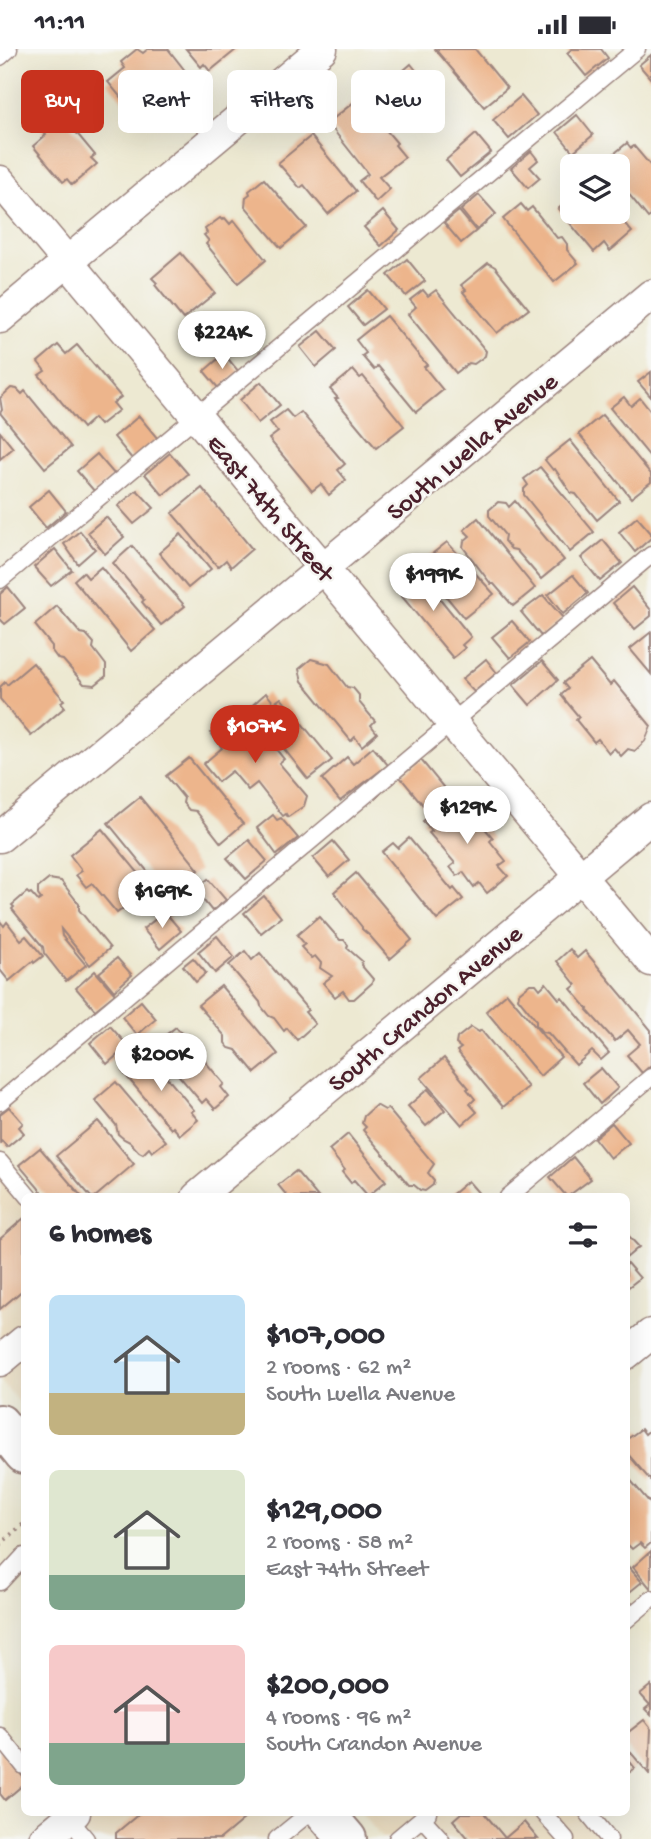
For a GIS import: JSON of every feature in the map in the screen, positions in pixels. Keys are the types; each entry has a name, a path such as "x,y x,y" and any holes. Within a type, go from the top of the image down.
{"main road":[{"path":"0,1424 21,1450"},
{"path":"328,1816 347,1839"}],"street":[{"path":"0,318 322,49"},
{"name":"East 74th Street","path":"0,181 651,961"},
{"name":"South Luella Avenue","path":"0,837 651,295"},
{"name":"South Crandon Avenue","path":"202,1193 651,818"},
{"path":"630,1351 651,1334"},
{"path":"0,1361 21,1344"},
{"path":"44,1839 73,1821"}],"lane":[{"path":"0,57 9,49"},
{"path":"0,580 637,49"},
{"path":"0,1102 651,555"},
{"path":"513,1193 651,1077"},
{"path":"0,1162 26,1193"},
{"path":"0,1582 21,1562"},
{"path":"630,1617 651,1599"},
{"path":"0,1736 21,1762"},
{"path":"277,1839 305,1816"},
{"path":"397,1839 424,1816"},
{"path":"426,1816 441,1839"},
{"path":"546,1816 566,1839"},
{"path":"590,1816 609,1839"}],"path":[{"path":"0,1544 21,1526"}],"shaded area":[{"path":"0,1155 22,1193 21,1405 0,1380"},
{"path":"95,1816 293,1816 312,1839 86,1839 78,1830"},
{"path":"364,1816 596,1816 615,1839 383,1839"}],"building":[{"path":"137,49 143,53 148,49 168,49 184,70 123,70 125,68 121,62"},
{"path":"186,49 237,49 211,70 204,64 201,67"},
{"path":"435,49 475,49 507,88 484,107"},
{"path":"572,49 601,49 608,58 586,76 567,53"},
{"path":"651,55 651,79 639,65"},
{"path":"411,64 416,70 404,70"},
{"path":"118,74 118,94 108,82"},
{"path":"521,96 537,115 509,139 493,120"},
{"path":"351,104 351,133 389,133 405,157 379,177 390,189 376,202 359,181 368,174 336,133 337,116"},
{"path":"577,115 593,135 573,152 557,132"},
{"path":"44,133 77,133 95,155 91,158 97,164 72,185 67,179 63,182 33,146 46,135"},
{"path":"476,134 491,152 460,177 446,160"},
{"path":"311,136 356,191 328,214 304,185 300,188 278,163"},
{"path":"627,143 631,148 634,146 651,166 651,216 648,218 630,196 630,154 614,154"},
{"path":"531,151 538,160 530,167 540,178 528,188 511,168"},
{"path":"264,179 306,227 281,248 245,206 249,191"},
{"path":"479,195 496,214 477,230 461,210"},
{"path":"521,204 527,211 532,207 557,238 562,237 567,244 567,250 578,263 554,282 503,219"},
{"path":"383,211 399,230 381,246 364,227"},
{"path":"459,211 476,231 461,243 444,223"},
{"path":"220,218 225,218 230,224 234,220 266,260 238,283 206,244 209,241 204,235 207,233 205,229"},
{"path":"571,224 625,224 632,232 610,251 604,243 594,252"},
{"path":"181,253 215,293 183,319 152,278"},
{"path":"407,259 425,281 406,296 388,275"},
{"path":"488,263 495,267 529,309 497,333 463,292 466,290 461,285"},
{"path":"368,290 384,309 363,325 348,307"},
{"path":"423,290 428,296 436,290 486,351 485,356 456,373 408,314 416,307 410,300"},
{"path":"386,316 427,365 424,367 443,390 416,412 378,366 374,370 362,356 366,353 356,340"},
{"path":"320,331 336,350 316,367 300,347"},
{"path":"58,345 66,354 77,345 121,397 113,403 119,410 100,425 94,418 83,428 39,375 45,371 38,362"},
{"path":"224,354 239,372 219,389 204,371"},
{"path":"353,370 360,378 363,376 404,426 376,448 335,399 338,398 330,389"},
{"path":"651,372 651,397 638,382"},
{"path":"261,382 280,405 258,423 240,400"},
{"path":"11,388 22,394 25,391 71,447 45,468 0,413 0,398"},
{"path":"624,397 631,406 640,398 651,412 651,458 610,408"},
{"path":"286,410 293,418 301,412 345,464 338,470 346,480 329,495 321,484 312,491 269,439 278,432 270,422"},
{"path":"602,415 651,474 651,482 631,498 579,434"},
{"path":"139,416 158,439 133,460 114,437"},
{"path":"0,432 13,448 0,459"},
{"path":"570,440 619,501 597,520 545,460"},
{"path":"170,453 188,474 163,495 145,474"},
{"path":"97,454 115,475 95,492 77,471"},
{"path":"540,467 594,532 570,552 524,495 524,489 528,485 524,479"},
{"path":"202,488 252,549 231,567 226,560 218,567 172,513"},
{"path":"49,490 66,511 46,528 29,507"},
{"path":"137,490 154,508 134,524 118,506"},
{"path":"515,501 564,560 541,579 516,550 511,549 504,541 505,535 489,516 489,510 498,502 506,503 509,507"},
{"path":"106,517 124,537 105,554 88,532"},
{"path":"637,517 651,533 651,538 635,552 619,532"},
{"path":"478,518 535,588 513,606 494,584 491,584 463,547 464,541 470,536 464,530"},
{"path":"80,531 95,549 78,564 64,544"},
{"path":"181,534 211,569 188,588 159,553"},
{"path":"603,540 622,563 600,581 581,558"},
{"path":"447,542 494,594 464,618 426,572 429,570 422,562"},
{"path":"132,546 185,606 161,625 113,563"},
{"path":"55,549 72,570 51,586 34,567"},
{"path":"101,567 155,630 131,651 74,580 83,572 88,578"},
{"path":"416,569 471,637 462,645 465,648 453,658 394,587"},
{"path":"573,575 588,593 563,614 548,595"},
{"path":"8,587 25,608 5,624 0,619 0,594"},
{"path":"632,587 651,610 651,616 635,629 613,603"},
{"path":"543,595 563,618 541,636 521,612"},
{"path":"57,606 80,633 86,634 94,643 93,648 106,665 106,676 95,685 84,684 63,660 58,659 52,646 35,625"},
{"path":"512,621 530,642 510,658 492,637"},
{"path":"651,632 651,674 630,649"},
{"path":"311,659 329,664 347,687 353,688 359,695 359,702 375,721 371,725 377,733 362,746 355,737 351,741 302,681 299,669"},
{"path":"486,659 497,673 474,692 462,679"},
{"path":"542,661 558,680 530,705 513,685"},
{"path":"590,661 610,685 614,681 651,726 645,741 635,751 628,749 621,756 614,748 609,753 598,739 594,742 561,695 568,689 563,683"},
{"path":"33,663 64,700 61,702 65,707 31,736 0,699 0,687 5,682 7,685"},
{"path":"266,693 274,703 281,698 332,760 308,779 281,745 276,746 270,733 249,708"},
{"path":"236,713 257,738 263,733 284,759 279,763 307,796 304,806 288,817 286,814 283,816 257,783 248,790 232,771 218,782 203,764 222,748 211,733"},
{"path":"373,747 388,765 340,801 322,779 347,757 353,764"},
{"path":"189,758 243,824 221,843 196,811 189,810 183,803 184,798 166,776"},
{"path":"421,760 444,788 423,805 400,777"},
{"path":"140,797 199,870 179,886 173,879 161,888 108,823"},
{"path":"450,798 474,823 478,820 493,838 490,841 506,861 499,866 508,876 487,893 479,883 474,887 463,872 457,876 450,867 455,863 429,833 432,831 423,821"},
{"path":"273,815 277,820 281,818 298,838 277,855 257,828"},
{"path":"102,829 150,887 117,913 92,883 86,887 76,875 82,871 70,855"},
{"path":"409,838 452,890 454,888 463,899 437,920 382,852 393,843 398,848"},
{"path":"249,840 267,861 246,879 227,858"},
{"path":"333,841 349,860 329,877 313,858"},
{"path":"356,873 412,940 390,959 362,929 334,892"},
{"path":"49,879 61,881 79,904 79,910 110,948 90,965 61,929 62,936 86,965 66,981 12,909 12,905 27,892 38,901 41,899 38,888"},
{"path":"208,879 226,900 212,911 195,890"},
{"path":"264,896 281,917 261,933 244,913"},
{"path":"165,912 181,931 160,949 143,929"},
{"path":"319,916 362,961 361,965 373,979 354,999 349,999 343,991 335,997 323,983 332,976 320,968 321,963 315,956 311,958 301,947 305,944 297,935"},
{"path":"0,921 4,926 7,922 21,940 26,936 43,956 9,981 0,970"},
{"path":"217,936 234,957 215,973 198,952"},
{"path":"570,949 577,958 585,951 651,1030 651,1065 642,1073 627,1055 640,1044 628,1030 615,1041 571,989 576,985 557,961"},
{"path":"245,951 252,960 260,953 308,1010 305,1012 315,1024 297,1040 287,1028 284,1031 274,1018 269,1016 229,965"},
{"path":"117,958 132,975 114,991 99,973"},
{"path":"193,958 206,973 196,982 183,966"},
{"path":"95,971 115,994 95,1010 76,988"},
{"path":"546,983 559,999 562,997 609,1053 601,1060 592,1051 576,1065 548,1033 542,1032 536,1025 536,1020 518,998 519,993 530,984 536,984 540,989"},
{"path":"221,986 278,1054 255,1073 236,1050 229,1048 225,1043 225,1036 198,1005"},
{"path":"507,993 561,1057 540,1076 486,1011"},
{"path":"141,1001 156,1019 137,1035 122,1017"},
{"path":"110,1026 128,1046 107,1064 90,1043"},
{"path":"176,1027 224,1084 221,1087 229,1097 215,1109 206,1099 202,1103 153,1045"},
{"path":"471,1027 479,1032 481,1030 528,1087 503,1107 457,1051 461,1048 456,1044 457,1038"},
{"path":"145,1051 194,1110 191,1112 198,1120 180,1135 173,1127 171,1129 122,1071"},
{"path":"444,1058 475,1099 470,1104 477,1112 462,1125 421,1078"},
{"path":"601,1068 618,1088 600,1104 583,1083"},
{"path":"116,1082 166,1141 152,1152 149,1148 143,1154 139,1152 118,1134 116,1125 95,1100"},
{"path":"428,1089 445,1110 426,1126 408,1106"},
{"path":"376,1105 388,1109 434,1164 428,1173 434,1180 433,1185 425,1191 409,1185 363,1130 366,1127 362,1123 364,1116"},
{"path":"9,1107 23,1123 19,1127 24,1133 7,1147 2,1141 0,1143 0,1114"},
{"path":"98,1121 134,1164 100,1193 88,1193 56,1156"},
{"path":"612,1123 629,1143 610,1158 594,1138"},
{"path":"348,1134 386,1181 372,1193 365,1193 354,1180 351,1183 342,1172 345,1170 329,1150"},
{"path":"40,1148 79,1193 43,1193 19,1165"},
{"path":"573,1157 591,1179 572,1193 564,1193 550,1177"},
{"path":"296,1171 315,1193 285,1193 278,1185"},
{"path":"468,1181 478,1193 454,1193"},
{"path":"21,1221 21,1292 0,1309 0,1239"},
{"path":"630,1237 639,1247 630,1255"},
{"path":"630,1267 640,1278 630,1286"},
{"path":"641,1429 645,1434 651,1429 651,1481 630,1457 630,1437"},
{"path":"630,1480 651,1504 651,1543 645,1548 640,1543 632,1549"},
{"path":"651,1551 651,1589 633,1567"},
{"path":"630,1568 642,1582 630,1592"},
{"path":"651,1685 651,1715 645,1709 650,1705 640,1694"},
{"path":"644,1720 651,1729 649,1774 630,1752 630,1731"},
{"path":"0,1749 21,1774 21,1787 5,1800 0,1794"},
{"path":"136,1816 247,1816 220,1839 116,1839 116,1833"},
{"path":"458,1816 487,1816 505,1838 524,1822 538,1839 469,1839 453,1820"}]}
